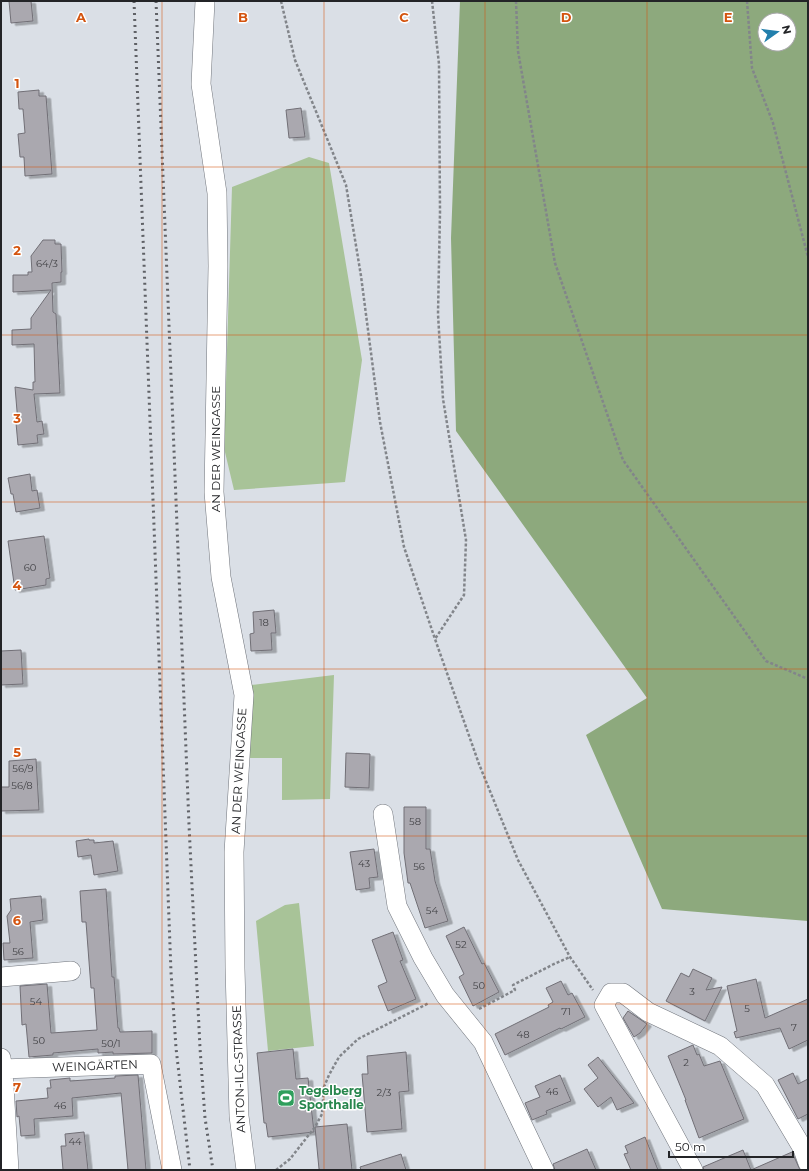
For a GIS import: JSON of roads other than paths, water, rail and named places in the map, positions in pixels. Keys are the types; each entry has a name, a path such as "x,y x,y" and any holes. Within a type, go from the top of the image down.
{"street":[{"name":"AN DER WEINGASSE","path":"205,1 202,84 217,193 218,266 214,492 221,577 244,695 234,852 235,968"},
{"path":"383,814 397,906 423,958 445,995 483,1042 544,1170"},
{"name":"ANTON-ILG-STRASSE","path":"235,968 239,1116 246,1170"},
{"path":"1,977 71,971"},
{"path":"693,1170 608,999 623,992 648,1012 720,1046 765,1085 803,1149 808,1163"},
{"name":"WEINGÄRTEN","path":"9,1170 2,1065 151,1064 172,1170"}],"railway":[{"path":"134,1 171,972 176,1048 190,1170"},
{"path":"156,1 189,825 200,1048 205,1118 213,1170"}],"place":[{"name":"Tegelberg Sporthalle","path":"286,1098"}]}
